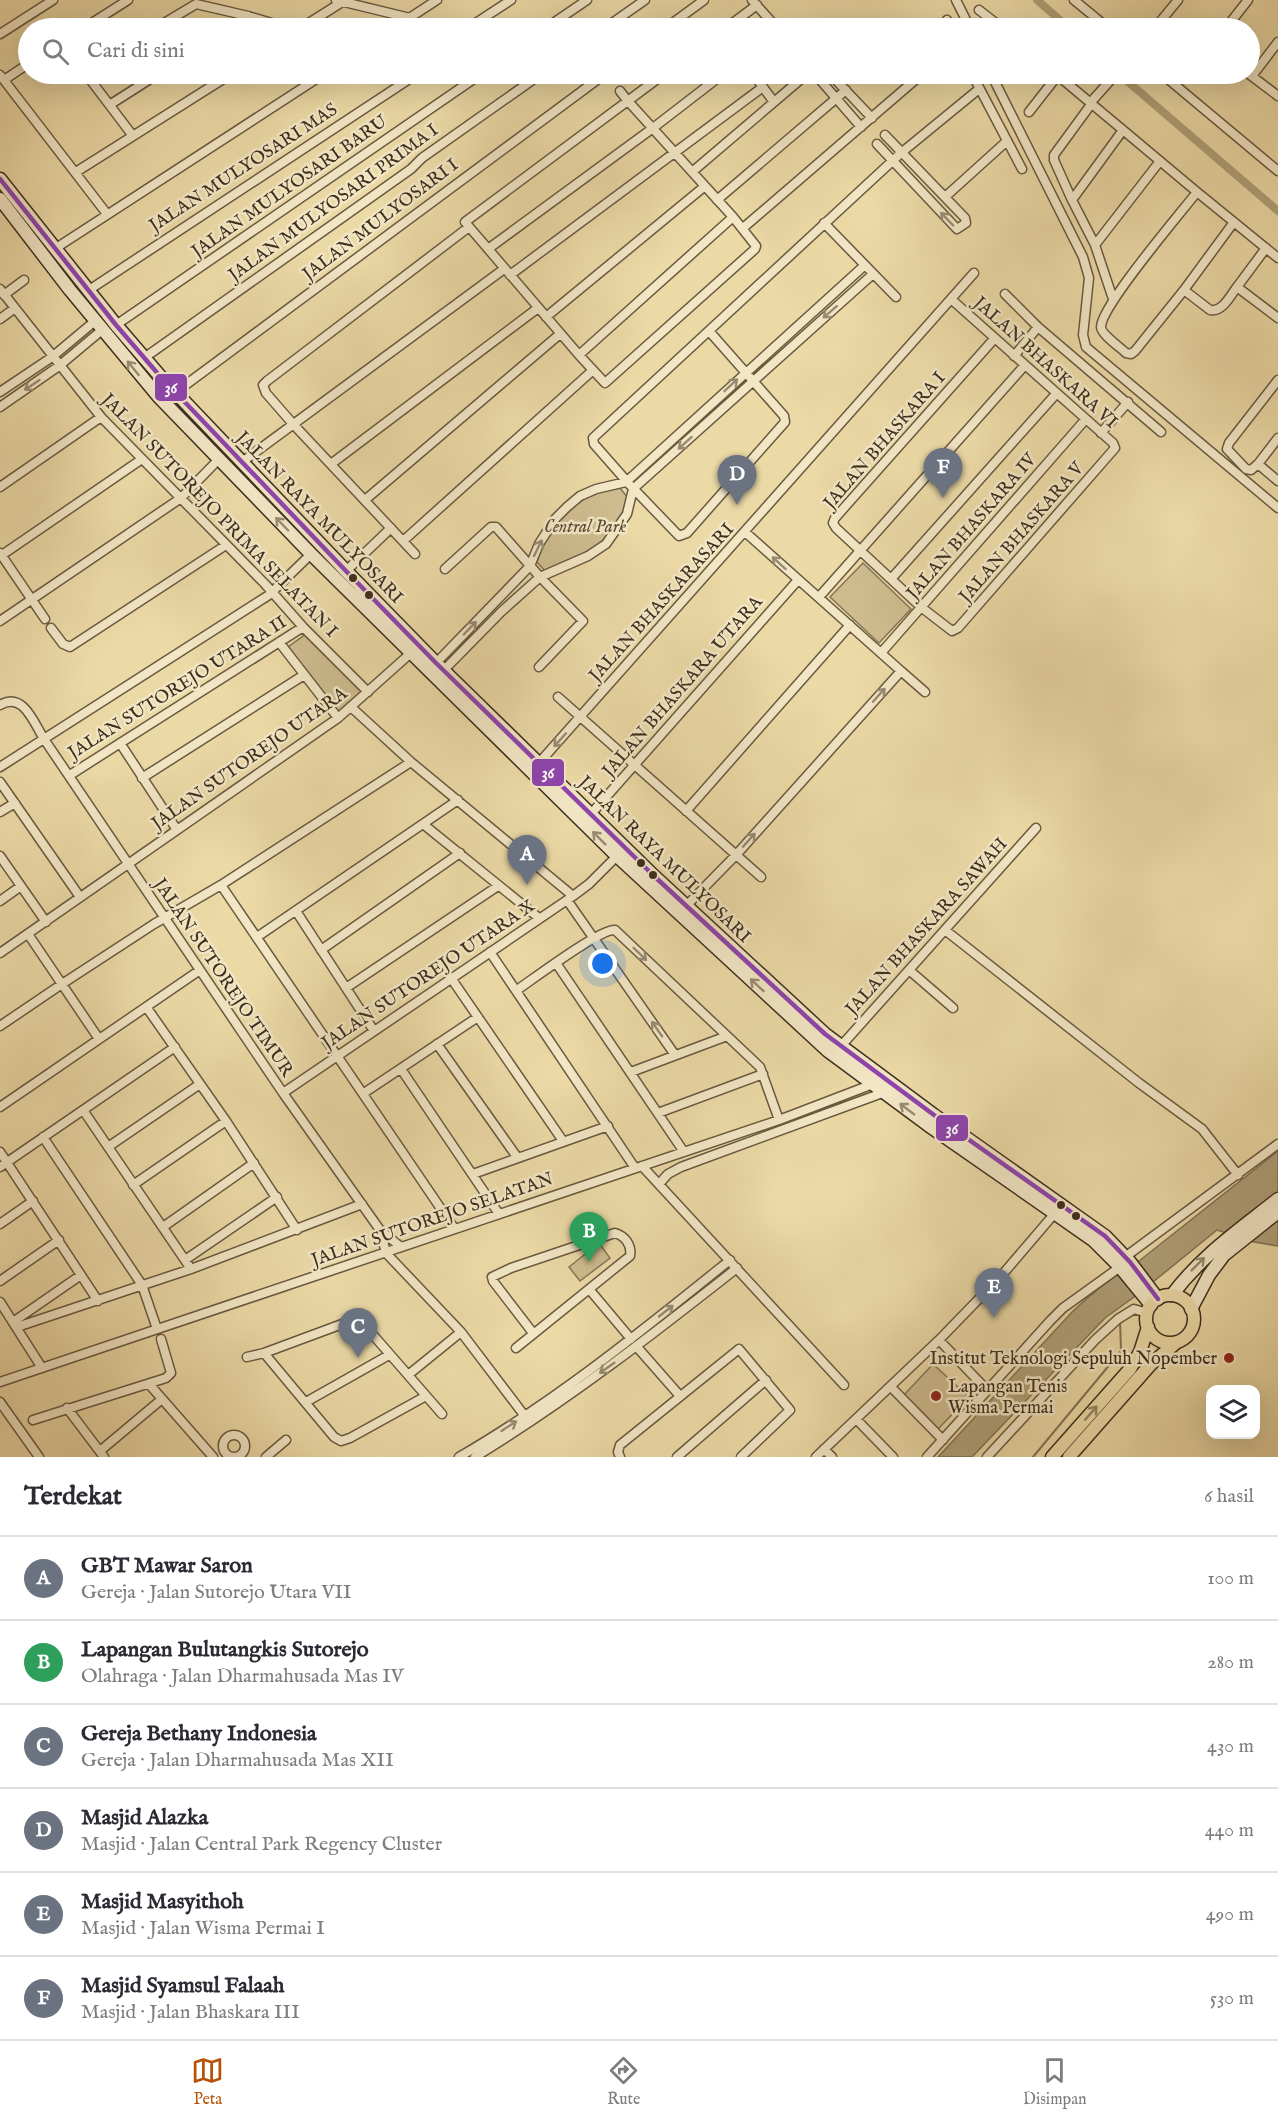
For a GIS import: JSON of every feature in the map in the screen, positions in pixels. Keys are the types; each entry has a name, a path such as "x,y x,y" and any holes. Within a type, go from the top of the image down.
{"main road":[{"name":"JALAN RAYA MULYOSARI","path":"0,179 144,358 242,462 328,561 412,652 567,799 591,814 687,905 711,935"},
{"name":"JALAN RAYA MULYOSARI","path":"0,200 99,326 177,418 311,554 346,572 539,763 617,856 711,935 828,1051 873,1084 931,1120 1101,1234 1150,1300"},
{"path":"177,418 189,406"},
{"name":"JALAN RAYA MULYOSARI","path":"723,947 931,1120 1124,1264"},
{"path":"1191,1309 1215,1266 1233,1241 1278,1199"},
{"path":"1172,1295 1196,1265 1278,1212"},
{"path":"1052,1457 1130,1369 1140,1352 1148,1327 1150,1300 1172,1295 1184,1299 1193,1315 1192,1328 1183,1339 1151,1364 1069,1457"},
{"path":"1148,1327 1156,1338 1163,1342 1177,1342"}],"street":[{"path":"25,18 53,0"},
{"path":"100,18 128,0"},
{"path":"315,18 339,1 410,18 437,0"},
{"path":"483,18 511,0"},
{"path":"561,18 587,0"},
{"path":"619,18 645,0"},
{"path":"680,18 704,0"},
{"path":"956,0 965,18"},
{"path":"1074,0 1096,18"},
{"path":"1163,18 1178,0"},
{"path":"1234,18 1248,0"},
{"path":"737,18 754,3 768,18"},
{"path":"173,18 196,4 255,18"},
{"path":"979,10 989,18"},
{"path":"0,34 18,22"},
{"path":"1260,63 1278,42"},
{"path":"18,69 2,77 106,214"},
{"path":"1260,82 1278,96"},
{"path":"94,84 133,136"},
{"path":"111,104 142,84"},
{"path":"76,172 215,84"},
{"path":"56,248 308,84"},
{"name":"JALAN MULYOSARI MAS","path":"89,290 402,84"},
{"name":"JALAN MULYOSARI BARU","path":"116,325 466,84"},
{"name":"JALAN MULYOSARI PRIMA I","path":"144,358 402,176 422,158 527,84"},
{"name":"JALAN MULYOSARI I","path":"176,392 592,84"},
{"path":"620,91 627,100 652,128 743,228 755,244 755,249 604,382 507,272 469,227 466,220 627,100 650,84"},
{"path":"488,249 710,84"},
{"path":"761,84 774,102"},
{"path":"692,172 795,84"},
{"path":"824,84 861,127"},
{"path":"840,84 872,118"},
{"path":"743,228 910,84"},
{"path":"977,84 1022,170"},
{"path":"996,84 1083,257 1090,288 1083,335 1086,347 1278,508"},
{"path":"1029,111 1049,84"},
{"path":"1069,84 1278,258"},
{"path":"1107,84 1054,155 1054,160 1095,245 1113,299"},
{"path":"1174,84 1278,171"},
{"path":"242,462 763,87"},
{"path":"709,331 784,416 785,423 687,533 681,536 674,533 626,482 594,444 593,438 824,223 902,153 979,89"},
{"path":"717,200 846,90"},
{"path":"1072,200 1123,130"},
{"path":"877,144 957,229 966,223 966,220 945,197 885,135"},
{"path":"945,197 1007,141"},
{"path":"1095,245 1160,161"},
{"path":"546,317 705,186"},
{"path":"1197,192 1113,299 1102,321 1101,330 1126,353 1131,354 1184,290 1234,222"},
{"path":"579,355 733,217"},
{"path":"824,223 896,297"},
{"path":"415,554 293,424 264,390 263,385 469,227"},
{"path":"1184,290 1210,310 1215,311 1237,287 1266,248"},
{"path":"440,666 493,604 530,566 539,544 555,519 567,507 580,496 596,489 626,482 865,265"},
{"name":"JALAN BHASKARASARI","path":"539,763 974,273"},
{"path":"440,666 540,577 579,561 606,544 627,514 633,489 873,274"},
{"path":"2,292 24,280"},
{"path":"1237,287 1278,318"},
{"name":"JALAN SUTOREJO PRIMA SELATAN I","path":"2,292 101,417 368,692"},
{"path":"1005,294 1038,327 1161,432"},
{"name":"JALAN BHASKARA VI","path":"951,299 1114,445 1115,451"},
{"path":"0,320 15,308"},
{"path":"331,464 538,308"},
{"path":"0,392 99,326"},
{"path":"0,407 59,366 99,326"},
{"path":"1014,356 1038,327"},
{"path":"365,500 560,334"},
{"name":"JALAN BHASKARA I","path":"951,630 921,607 834,527 835,518 994,339"},
{"path":"819,597 859,549 1025,365"},
{"path":"403,541 592,370"},
{"path":"1278,380 1227,447 1228,453 1248,470 1252,470 1278,438"},
{"path":"891,579 1056,394"},
{"path":"1101,433 1128,402"},
{"path":"0,488 101,417"},
{"name":"JALAN BHASKARA IV","path":"881,653 1085,420"},
{"name":"JALAN BHASKARA V","path":"951,630 958,628 1115,451"},
{"path":"45,619 1,554 142,459"},
{"path":"0,621 181,498 219,459"},
{"path":"1258,464 1278,481"},
{"path":"445,569 494,526 583,622 539,667"},
{"path":"346,572 391,528"},
{"path":"745,532 925,692"},
{"path":"51,628 63,644 70,647 226,545"},
{"path":"0,767 272,593 311,554"},
{"name":"JALAN BHASKARA UTARA","path":"591,814 636,766 798,580"},
{"path":"493,604 501,612"},
{"path":"686,811 850,625"},
{"name":"JALAN SUTOREJO UTARA II","path":"70,775 303,627"},
{"path":"279,642 338,718"},
{"name":"JALAN SUTOREJO UTARA","path":"0,953 338,718 412,652"},
{"path":"687,905 736,855 901,671"},
{"path":"142,778 304,675"},
{"path":"558,697 761,877"},
{"name":"JALAN SUTOREJO TIMUR","path":"0,705 10,701 22,705 283,1093 381,1230 401,1247"},
{"path":"351,707 411,762 570,898 594,938 675,1055"},
{"path":"120,743 177,830"},
{"path":"0,1026 62,984 221,885 411,762"},
{"path":"0,782 80,897"},
{"path":"257,937 458,800"},
{"path":"0,812 15,802"},
{"path":"423,824 539,918"},
{"name":"JALAN BHASKARA SAWAH","path":"841,1046 1036,828"},
{"path":"321,950 460,853"},
{"name":"JALAN SUTOREJO UTARA X","path":"283,1093 570,898 589,884 617,856"},
{"path":"1,860 46,922"},
{"path":"221,885 454,1228"},
{"path":"0,901 21,886"},
{"path":"346,988 498,886"},
{"path":"296,911 374,1031"},
{"path":"517,990 609,929 616,931 760,1067 779,1119"},
{"path":"945,930 1139,1083 1202,1129 1238,1175"},
{"path":"28,934 99,1039"},
{"path":"490,951 638,1167 659,1184 844,1386"},
{"path":"556,963 684,1152"},
{"path":"0,1107 200,970"},
{"path":"909,970 953,1008"},
{"path":"451,978 563,1140"},
{"path":"147,1008 226,1121 297,1230"},
{"path":"364,1093 478,1017"},
{"path":"631,1072 728,1036"},
{"path":"437,1044 517,1157"},
{"path":"3,1164 174,1047"},
{"path":"401,1069 499,1214"},
{"path":"658,1113 763,1074"},
{"path":"108,1147 200,1084"},
{"name":"JALAN SUTOREJO SELATAN","path":"0,1382 684,1152 873,1084"},
{"path":"659,1184 668,1174 681,1167 885,1092"},
{"path":"83,1110 191,1269"},
{"path":"133,1185 226,1121"},
{"path":"473,1174 563,1140 608,1126"},
{"path":"43,1137 142,1285 157,1329"},
{"path":"927,1457 1064,1308 1278,1144"},
{"path":"0,1152 3,1164 33,1201 98,1301"},
{"path":"163,1227 254,1163"},
{"path":"185,1260 276,1197"},
{"path":"0,1224 33,1201"},
{"path":"15,1324 98,1301 191,1269 362,1204"},
{"path":"816,1457 939,1340 1002,1275 1055,1213"},
{"name":"JALAN SUTOREJO TIMUR","path":"381,1230 386,1253"},
{"path":"516,1348 630,1256 631,1250 621,1235 615,1233 495,1273 492,1277 493,1281 533,1333"},
{"path":"0,1281 58,1240"},
{"path":"386,1253 460,1332 527,1419"},
{"path":"475,1457 631,1339 730,1260"},
{"path":"459,1457 527,1419 637,1347 737,1268"},
{"path":"15,1324 81,1275"},
{"path":"588,1289 631,1339"},
{"path":"987,1457 1095,1340 1121,1316 1150,1300"},
{"path":"0,1302 42,1368"},
{"path":"247,1357 264,1353 356,1319 360,1320 442,1414"},
{"path":"408,1375 460,1332"},
{"path":"33,1420 166,1378 171,1373 160,1339"},
{"path":"939,1340 987,1390"},
{"path":"637,1347 680,1396"},
{"path":"619,1455 620,1445 737,1350 740,1350 790,1410 741,1457"},
{"path":"264,1353 334,1437 341,1441 426,1396"},
{"path":"306,1402 389,1355"},
{"path":"677,1457 766,1380"},
{"path":"149,1384 213,1457"},
{"path":"891,1387 943,1440"},
{"path":"67,1408 102,1454 162,1399"},
{"path":"0,1402 39,1457"},
{"path":"857,1420 893,1457"},
{"path":"234,1436 243,1441 242,1456 225,1455 224,1444 227,1438 234,1436"},
{"path":"266,1457 286,1440"},
{"path":"824,1449 832,1457"}],"green space":[{"name":"Central Park","path":"620,488 628,498 615,527 606,537 586,553 545,571 537,562 544,544 561,518 588,497"},
{"path":"863,563 911,609 879,643 830,597"},
{"path":"306,634 363,692 338,715 288,647"},
{"path":"599,1243 610,1258 580,1281 569,1267"},
{"name":"Lapangan Tenis Wisma Permai","path":"933,1364 969,1397 938,1429 903,1396"}],"shaded area":[{"path":"1278,1151 1278,1246 1254,1242 1217,1230 1105,1318 972,1457 938,1457 1073,1311"}],"waterway":[{"path":"1037,0 1058,18"},
{"path":"1131,84 1278,211"},
{"path":"1033,1457 1121,1351 1120,1321"}],"transit line":[{"name":"36","path":"0,179 116,325 159,375 436,663 654,876 825,1034 934,1115 1105,1236 1130,1262 1158,1299"}],"place":[{"name":"Masjid Syamsul Falaah","path":"943,498"},
{"name":"Masjid Alazka","path":"737,505"},
{"name":"GBT Mawar Saron","path":"527,885"},
{"name":"Lapangan Bulutangkis Sutorejo","path":"589,1262"},
{"name":"Masjid Masyithoh","path":"994,1318"},
{"name":"Gereja Bethany Indonesia","path":"358,1358"},
{"name":"Institut Teknologi Sepuluh Nopember","path":"1229,1358"},
{"name":"Lapangan Tenis Wisma Permai","path":"936,1396"}]}
